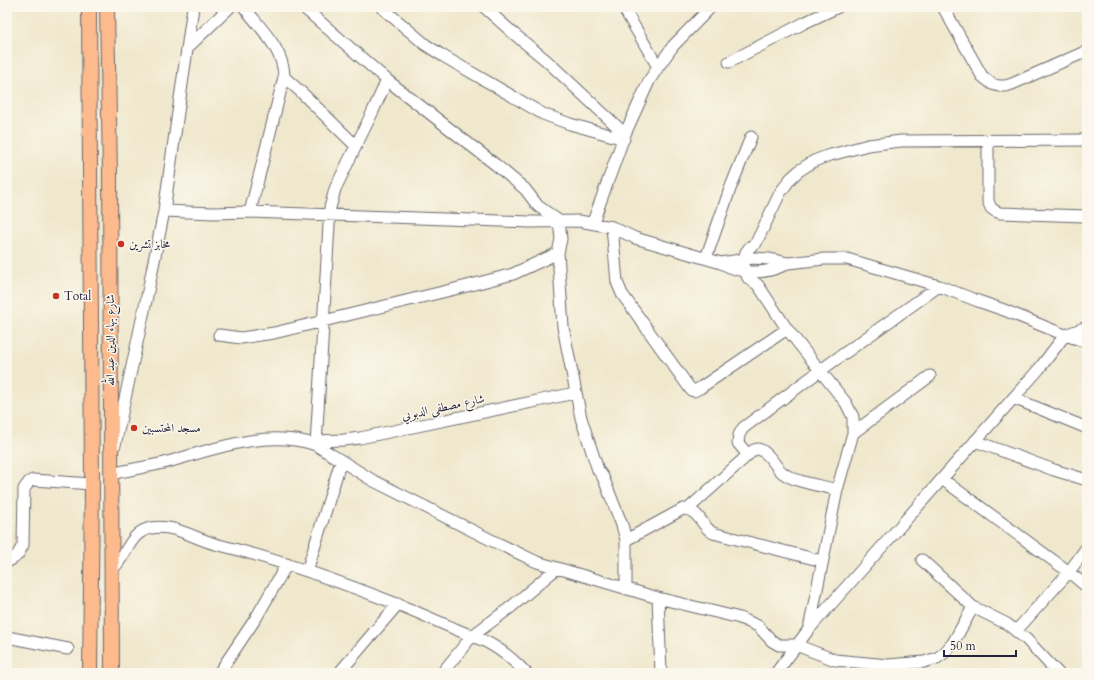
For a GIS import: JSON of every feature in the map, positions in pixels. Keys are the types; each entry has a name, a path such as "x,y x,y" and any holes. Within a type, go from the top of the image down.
{"main road":[{"name":"شارع بهاء الدين عبد الله","path":"89,7 92,484 90,673"},
{"name":"شارع بهاء الدين عبد الله","path":"107,7 110,173 112,673"}],"street":[{"path":"193,7 164,211 110,471 165,462 210,449 240,443 280,438 316,443 341,461 372,480 537,562 658,598 740,618 758,626 772,641 779,645 796,644 835,660 888,665 930,661 937,658 949,649 973,607"},
{"path":"187,48 230,7"},
{"path":"244,7 278,53 282,62 284,77 250,212"},
{"path":"303,7 387,80 496,164 525,190 538,206 559,221 561,238 558,253 563,327 581,418 598,470 603,477 622,524 626,540 626,589"},
{"path":"381,7 426,45 543,114 570,124 624,137"},
{"path":"484,7 547,61 624,137"},
{"path":"623,7 658,67"},
{"path":"593,222 624,137 646,87 673,46 711,7"},
{"path":"729,62 838,7"},
{"path":"943,7 982,76 992,84 1005,86 1012,84 1087,51"},
{"path":"284,77 356,146"},
{"path":"316,443 331,200 387,80"},
{"path":"706,258 730,189 751,137"},
{"path":"809,629 837,490 853,432 853,417 851,410 821,370 787,329 758,285 748,278 744,266 746,252 756,243 780,193 796,174 814,161 827,156 868,145 924,140 1087,140"},
{"path":"988,141 988,201 991,208 995,211 1010,213 1085,216"},
{"path":"164,211 214,213 250,212 530,222 574,220 593,222 612,227 635,238 706,258 746,272 761,272 780,267 788,263"},
{"path":"612,227 618,288 691,390 694,391 700,388 787,329"},
{"path":"756,243 761,258 761,272 758,285"},
{"path":"219,335 241,338 256,336 491,280 519,271 558,253"},
{"path":"721,263 761,258 788,263 824,259 847,259 939,286 1065,335 1087,342"},
{"path":"748,455 738,443 739,435 743,428 821,370 939,286"},
{"path":"776,673 796,644 1039,369 1065,335 1087,327"},
{"path":"853,432 930,376"},
{"name":"شارع مصطفى الدبوبي","path":"316,443 360,438 576,393"},
{"path":"1013,398 1087,428"},
{"path":"975,441 1054,470 1087,480"},
{"path":"688,509 754,450 761,450 768,455 784,473 800,480 837,490"},
{"path":"307,570 341,461"},
{"path":"942,479 1069,572 1087,587"},
{"path":"7,562 18,554 23,545 24,489 29,482 33,480 92,484"},
{"path":"626,540 683,509 688,509 695,513 707,528 714,533 822,561"},
{"path":"111,571 122,558 128,545 137,535 150,528 159,527 181,530 215,544 307,570 398,604 472,636 485,640 516,662 526,673"},
{"path":"1016,631 1069,572 1087,547"},
{"path":"922,560 973,607 1007,624 1033,645 1047,663 1058,673"},
{"path":"218,673 256,618 287,564"},
{"path":"442,673 472,636 511,607 557,568"},
{"path":"658,598 661,673"},
{"path":"339,673 398,604"},
{"path":"7,637 68,649"},
{"path":"512,673 516,662"}],"place":[{"name":"مخابز تشرين","path":"121,244"},
{"name":"Total","path":"56,296"},
{"name":"مسجد المحتسبين","path":"134,428"}]}
